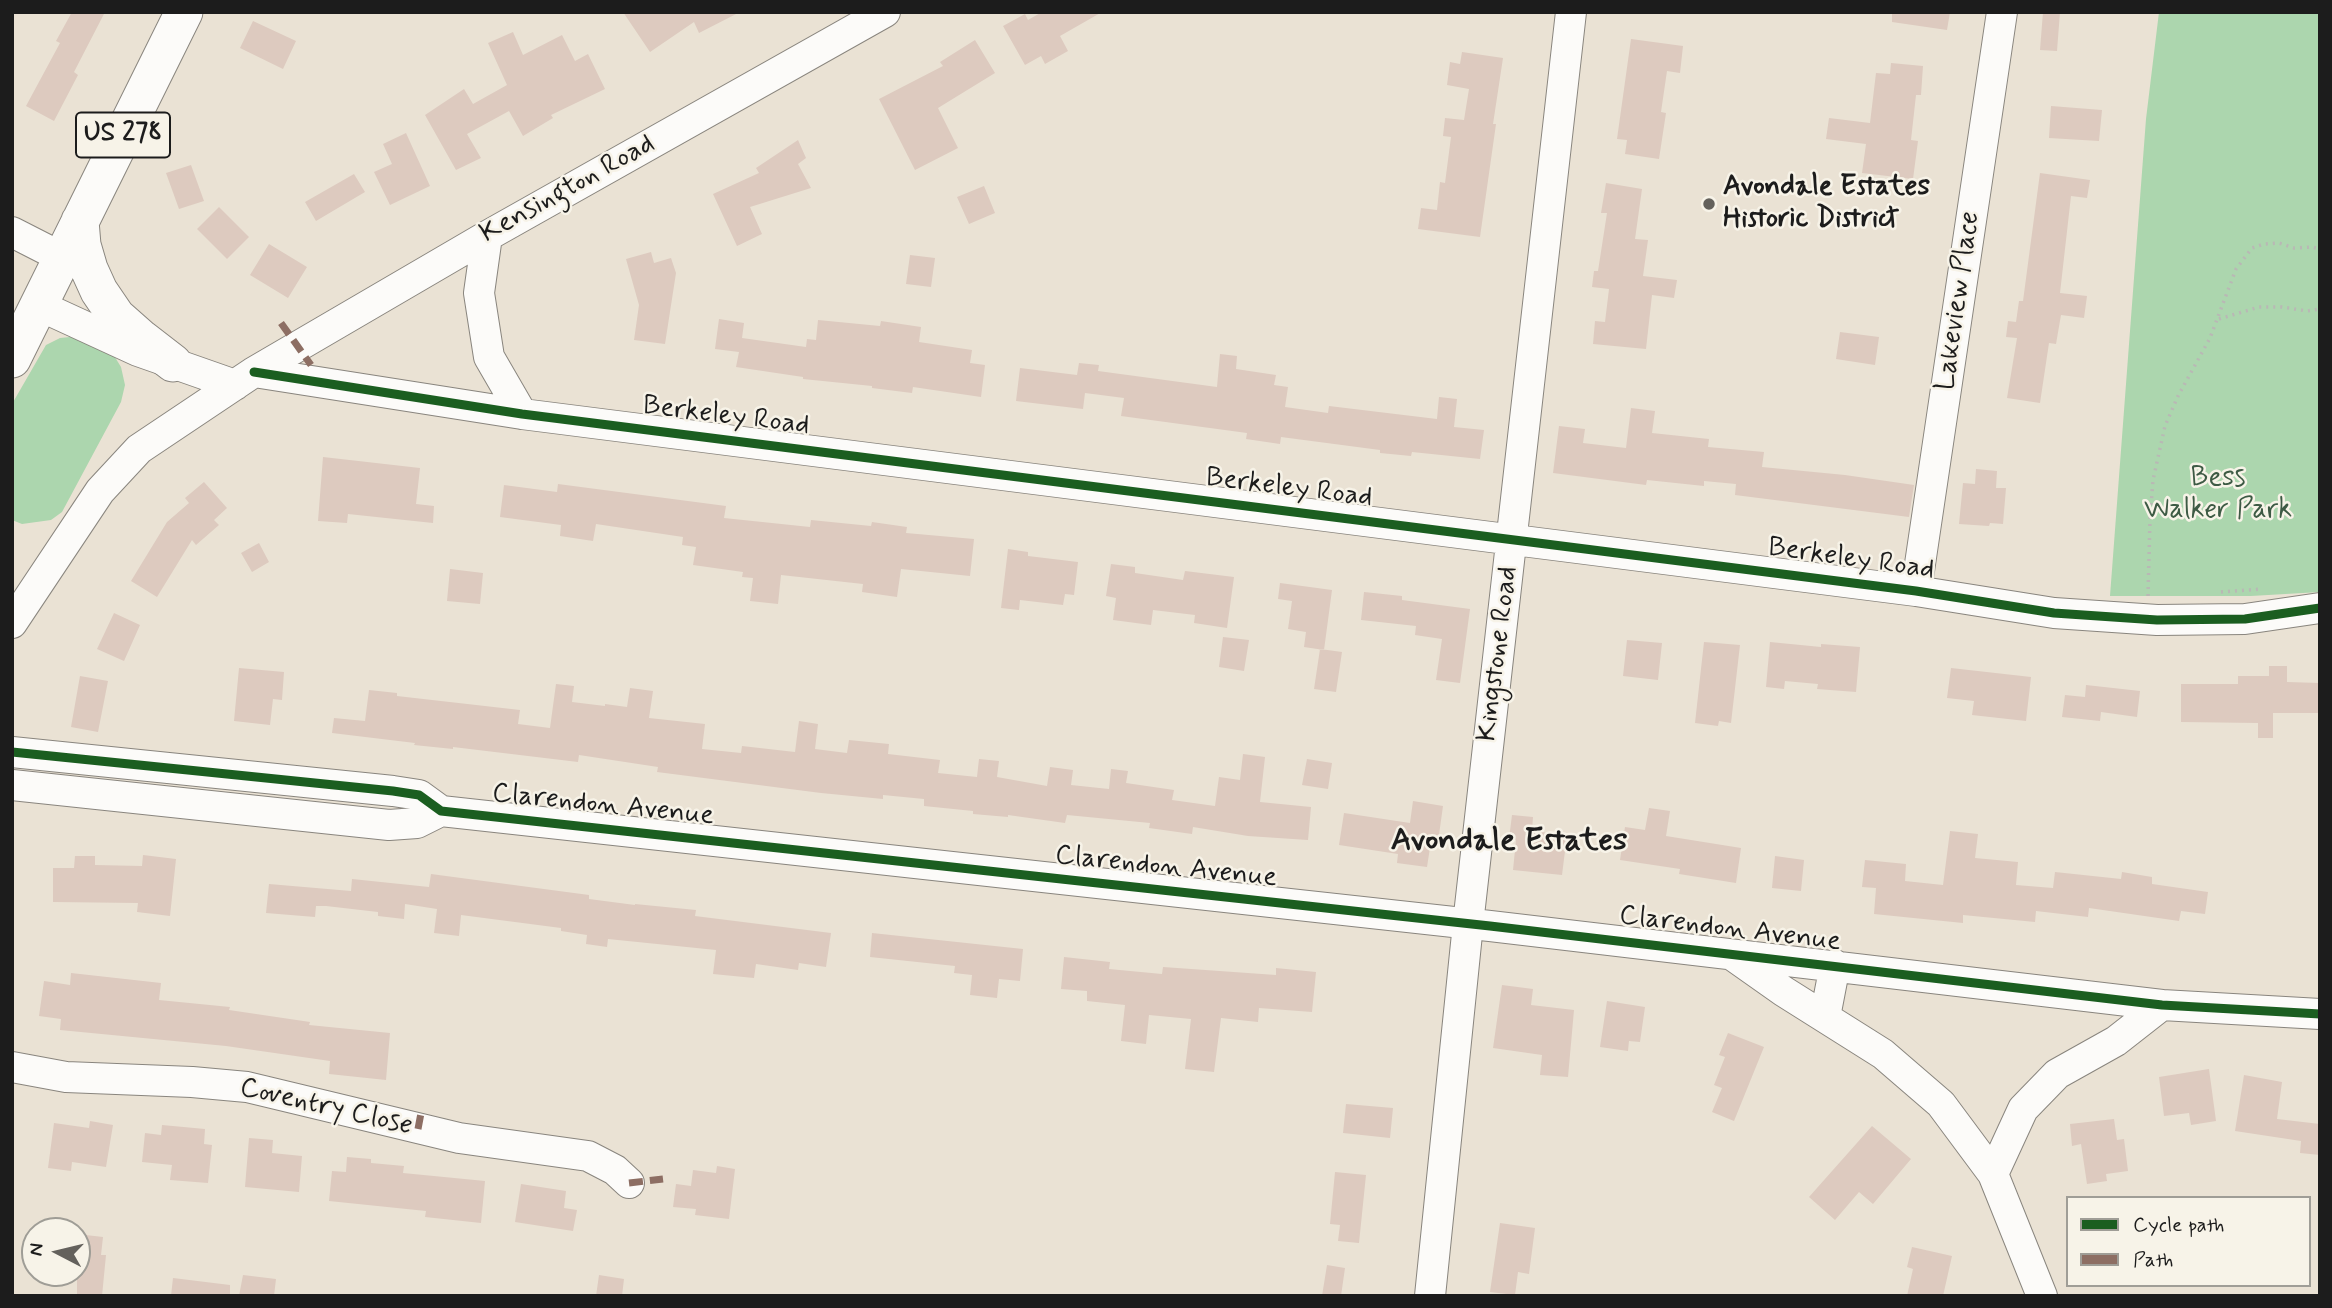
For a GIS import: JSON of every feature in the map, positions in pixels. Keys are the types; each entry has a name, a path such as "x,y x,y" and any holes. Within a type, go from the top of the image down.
{"main road":[{"name":"US 278","path":"12,359 184,12"},
{"path":"80,221 82,244 99,291 116,316 173,363"}],"street":[{"name":"Kensington Road","path":"12,623 100,491 139,449 244,378 487,236 885,12"},
{"name":"Kingstone Road","path":"1430,1296 1468,924 1571,12"},
{"name":"Lakeview Place","path":"1916,591 2002,12"},
{"path":"12,232 61,257"},
{"path":"487,236 479,293 489,357 522,414"},
{"name":"Berkeley Road","path":"38,305 138,351 173,363 244,378 1916,591 2054,613 2157,620 2245,618 2320,608"},
{"name":"Clarendon Avenue","path":"12,752 393,791 419,795 442,811 1729,953 2162,1005 2320,1014"},
{"name":"Clarendon Avenue","path":"12,785 389,825 417,823 442,811"},
{"path":"1729,953 1883,1054 1941,1104 1993,1174 2042,1296"},
{"path":"1825,1017 1835,965"},
{"path":"1993,1174 2023,1109 2057,1074 2116,1041 2162,1005"},
{"name":"Coventry Close","path":"12,1068 66,1077 192,1082 257,1089 459,1138 588,1156 615,1170 629,1183"}],"path":[{"path":"2148,597 2153,480 2165,426 2218,319 2236,269 2252,248 2264,244 2279,243 2294,248 2320,249"},
{"path":"2218,319 2259,307 2282,307 2308,312 2320,309"},
{"path":"2218,592 2269,589"}],"green space":[{"name":"Bess Walker Park","path":"2159,12 2320,12 2320,592 2251,596 2110,596 2146,119"},
{"path":"80,336 113,354 121,367 125,385 121,402 62,512 51,520 22,524 12,520 12,404 46,345 60,338"}],"building":[{"path":"72,12 105,12 74,72 78,75 54,121 26,106 60,43 56,41"},
{"path":"623,12 740,12 699,33 694,22 650,52"},
{"path":"1042,12 1102,12 1060,36 1068,51 1045,64 1041,56 1025,65 1003,26 1025,14 1028,20"},
{"path":"1892,12 1950,12 1947,30 1892,22"},
{"path":"2043,12 2060,12 2057,51 2040,50"},
{"path":"253,21 296,41 283,69 240,48"},
{"path":"513,32 523,55 562,35 575,61 588,54 605,89 551,115 553,118 523,136 509,111 467,134 481,158 456,170 425,115 464,89 473,104 507,85 488,43"},
{"path":"1631,39 1683,46 1680,73 1667,71 1661,112 1666,113 1659,159 1625,154 1627,140 1617,139"},
{"path":"975,40 995,73 938,108 958,148 915,170 879,99 943,66 940,62"},
{"path":"1462,52 1503,58 1480,237 1418,229 1421,208 1437,210 1440,182 1445,183 1451,137 1443,136 1445,118 1464,120 1469,89 1447,85 1450,62 1460,64"},
{"path":"1891,63 1923,66 1921,95 1916,95 1911,140 1918,141 1913,179 1862,173 1866,144 1826,139 1829,118 1870,123 1876,73 1890,74"},
{"path":"2051,106 2102,110 2099,141 2049,138"},
{"path":"406,133 430,186 390,205 374,172 392,164 383,144"},
{"path":"798,140 806,158 798,164 811,188 750,207 762,234 737,246 713,194 759,173 756,168"},
{"path":"191,165 204,201 179,209 166,173"},
{"path":"2040,173 2090,180 2087,198 2071,196 2060,293 2087,296 2084,318 2061,315 2056,344 2049,343 2040,403 2007,398 2017,338 2006,337 2008,321 2016,322 2019,301 2023,301"},
{"path":"354,174 365,192 316,221 305,202"},
{"path":"1606,183 1642,189 1635,239 1648,240 1643,276 1677,280 1674,298 1652,295 1646,349 1593,344 1595,321 1605,322 1609,289 1592,287 1594,271 1598,271 1607,213 1601,213"},
{"path":"984,186 995,213 969,224 957,197"},
{"path":"219,207 249,237 227,259 197,229"},
{"path":"269,244 307,267 288,298 250,275"},
{"path":"651,252 654,263 671,258 676,273 665,344 634,340 639,305 626,259"},
{"path":"910,255 935,258 931,287 906,284"},
{"path":"719,319 744,323 742,338 806,347 807,339 816,340 818,320 880,326 881,321 921,327 919,342 972,350 970,363 985,365 981,397 913,387 912,393 736,367 739,352 715,349"},
{"path":"1840,332 1879,337 1875,365 1836,359"},
{"path":"1220,354 1237,356 1236,369 1276,375 1274,385 1288,387 1285,407 1328,413 1329,406 1437,419 1439,397 1457,399 1454,427 1484,430 1480,459 1412,452 1411,456 1380,453 1380,450 1281,437 1280,444 1246,439 1247,433 1121,416 1124,398 1085,393 1083,409 1016,401 1020,368 1077,375 1079,363 1099,365 1098,371 1217,387"},
{"path":"1631,408 1655,411 1652,433 1709,439 1708,447 1764,452 1762,467 1914,485 1909,517 1735,495 1736,484 1704,481 1704,486 1647,480 1646,485 1553,473 1559,426 1585,429 1583,443 1626,448"},
{"path":"323,457 420,468 416,504 434,506 433,523 348,514 347,523 318,521"},
{"path":"1976,469 1997,471 1996,488 2006,488 2003,524 1959,524 1963,483 1975,484"},
{"path":"204,482 227,508 214,520 219,525 196,545 192,540 157,597 131,581 167,522 189,503 185,498"},
{"path":"558,484 726,506 724,518 810,527 811,520 871,526 872,522 907,527 906,533 974,539 970,576 901,569 897,597 862,592 863,584 781,575 778,604 750,601 753,578 742,577 743,572 693,565 696,547 682,545 683,537 596,524 593,541 560,536 561,525 500,517 504,485 557,492"},
{"path":"259,543 269,562 252,572 241,553"},
{"path":"1008,549 1028,552 1028,556 1078,562 1074,595 1065,594 1063,605 1020,600 1019,610 1001,608"},
{"path":"1111,564 1135,567 1135,573 1183,580 1185,571 1234,577 1227,628 1194,623 1195,615 1153,610 1151,625 1113,620 1116,598 1106,596"},
{"path":"450,569 483,573 480,604 447,601"},
{"path":"1280,583 1332,590 1324,650 1304,647 1306,632 1288,629 1292,601 1278,599"},
{"path":"1364,592 1470,609 1460,683 1436,680 1442,639 1415,635 1416,626 1361,620"},
{"path":"114,613 140,625 124,661 97,649"},
{"path":"1223,637 1249,640 1244,671 1219,667"},
{"path":"1627,640 1662,643 1658,680 1623,676"},
{"path":"1704,642 1740,645 1731,723 1719,721 1718,726 1695,723"},
{"path":"1770,642 1821,647 1821,644 1860,647 1856,692 1817,689 1818,684 1785,681 1784,689 1766,687"},
{"path":"1320,649 1342,652 1336,692 1314,689"},
{"path":"2269,666 2287,666 2287,682 2320,683 2320,713 2273,713 2273,738 2258,738 2258,723 2181,722 2181,684 2238,684 2238,676 2269,676"},
{"path":"239,668 284,672 282,700 273,699 270,725 234,721"},
{"path":"1951,668 2031,677 2026,721 1972,715 1974,701 1947,698"},
{"path":"80,676 108,681 98,732 71,727"},
{"path":"556,684 574,686 572,702 605,706 627,707 630,688 653,691 649,718 705,724 702,749 741,753 742,746 795,752 799,721 818,724 815,749 847,753 849,740 889,744 888,754 940,760 938,773 977,777 979,759 999,761 997,777 1047,786 1050,767 1073,770 1071,785 1109,789 1111,769 1128,771 1126,783 1174,790 1172,800 1215,806 1219,777 1240,780 1243,754 1265,757 1260,802 1311,807 1308,840 1248,836 1193,827 1192,834 1149,828 1150,823 1067,815 1065,823 1008,815 973,814 973,811 924,806 924,799 883,795 883,799 821,793 657,772 658,767 579,755 578,762 414,745 415,743 332,733 334,718 365,721 369,690 397,693 397,696 520,710 518,724 550,728"},
{"path":"2086,685 2140,691 2137,717 2101,712 2100,721 2062,717 2065,695 2085,697"},
{"path":"1307,759 1332,763 1328,789 1302,785"},
{"path":"1413,801 1443,806 1438,842 1431,841 1427,867 1397,863 1398,854 1339,845 1344,813 1410,823"},
{"path":"1649,808 1670,811 1666,836 1741,848 1736,883 1679,874 1680,869 1620,860 1625,827 1645,830"},
{"path":"1512,815 1533,817 1532,831 1567,835 1562,875 1513,870 1516,840 1509,839"},
{"path":"1950,831 1978,834 1975,858 2018,862 2016,885 2053,888 2055,872 2121,879 2122,872 2152,877 2152,884 2208,892 2205,914 2181,911 2179,921 2089,908 2088,917 2036,911 2035,922 1963,915 1963,923 1874,914 1876,888 1862,887 1865,860 1906,864 1905,881 1943,885"},
{"path":"143,855 176,859 170,916 137,912 138,903 53,902 53,868 74,868 75,856 95,856 95,865 142,866"},
{"path":"1775,856 1804,860 1801,891 1772,888"},
{"path":"431,874 589,895 589,899 696,910 695,916 831,933 826,967 799,963 798,970 756,964 754,978 713,974 716,950 608,939 607,947 586,944 587,935 561,931 561,928 461,915 459,936 434,933 437,909 405,904 404,919 378,916 378,912 326,906 316,906 315,917 266,913 269,884 351,891 352,879 429,887"},
{"path":"872,933 1023,949 1020,981 999,979 997,998 970,995 972,975 954,973 955,966 870,957"},
{"path":"1064,957 1110,962 1109,969 1162,974 1163,967 1276,975 1276,968 1316,972 1312,1012 1259,1008 1258,1022 1221,1018 1214,1072 1185,1069 1191,1019 1149,1015 1146,1044 1121,1041 1125,1005 1087,1001 1087,991 1061,989"},
{"path":"71,973 161,983 159,1000 230,1007 229,1010 310,1022 309,1025 390,1033 386,1080 329,1074 330,1061 226,1046 60,1030 61,1019 39,1016 44,981 70,985"},
{"path":"1502,985 1533,989 1531,1005 1574,1010 1568,1077 1540,1075 1542,1055 1493,1048"},
{"path":"1607,1001 1645,1007 1640,1042 1629,1041 1628,1051 1600,1047"},
{"path":"1728,1033 1764,1047 1734,1121 1712,1112 1722,1088 1714,1085 1725,1057 1719,1055"},
{"path":"2209,1069 2216,1121 2191,1125 2189,1113 2164,1116 2159,1077"},
{"path":"2244,1075 2282,1082 2277,1119 2320,1124 2320,1155 2300,1153 2301,1141 2235,1131"},
{"path":"1346,1104 1393,1108 1390,1138 1343,1133"},
{"path":"2114,1119 2117,1140 2124,1139 2128,1171 2106,1174 2107,1181 2087,1184 2081,1144 2072,1146 2070,1124"},
{"path":"90,1121 113,1125 106,1167 72,1162 71,1171 48,1168 54,1123 89,1128"},
{"path":"162,1125 205,1129 204,1144 212,1145 208,1183 170,1180 172,1165 142,1162 145,1133 161,1135"},
{"path":"1872,1126 1911,1159 1873,1204 1859,1192 1835,1220 1809,1197"},
{"path":"249,1138 273,1140 272,1153 302,1156 299,1192 245,1187"},
{"path":"347,1157 371,1159 371,1163 404,1166 403,1173 485,1181 481,1223 425,1217 426,1211 329,1201 332,1171 346,1172"},
{"path":"717,1166 735,1169 729,1219 695,1215 696,1209 673,1207 676,1184 691,1186 693,1170 716,1173"},
{"path":"1335,1172 1366,1175 1359,1243 1338,1241 1340,1225 1330,1224"},
{"path":"521,1184 566,1191 564,1208 577,1210 573,1231 515,1222"},
{"path":"1500,1223 1535,1228 1529,1274 1518,1272 1515,1295 1490,1292"},
{"path":"91,1236 103,1237 101,1255 106,1255 102,1296 77,1296 77,1287 91,1287"},
{"path":"1912,1247 1952,1256 1943,1296 1907,1296 1913,1269 1907,1267"},
{"path":"1327,1265 1345,1268 1341,1296 1322,1296"},
{"path":"243,1275 276,1279 274,1296 239,1296"},
{"path":"599,1275 624,1279 622,1296 596,1296"},
{"path":"173,1278 230,1285 230,1296 171,1296"}],"marked path":[{"path":"281,323 311,365"},
{"path":"418,1129 421,1113"},
{"path":"629,1183 663,1179"}],"cycle path":[{"path":"254,372 522,414 1916,591 2054,613 2157,620 2245,619 2320,608"},
{"path":"12,752 393,791 419,795 441,811 1490,926 2162,1005 2320,1014"}],"place":[{"name":"Avondale Estates Historic District","path":"1709,204"}],"district":[{"name":"Avondale Estates","path":"1509,842"}]}
